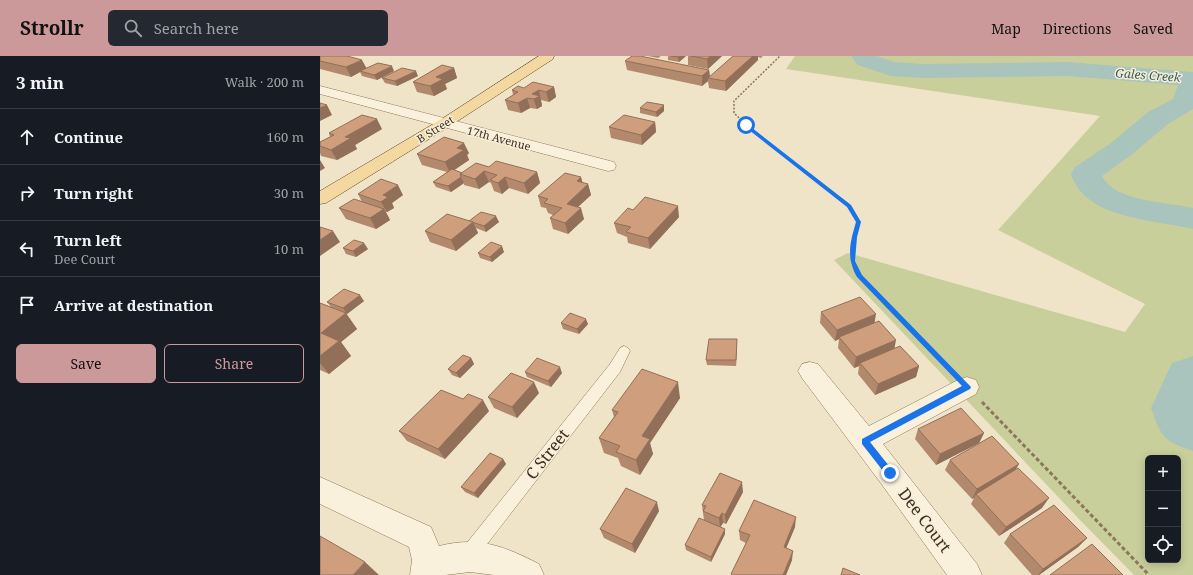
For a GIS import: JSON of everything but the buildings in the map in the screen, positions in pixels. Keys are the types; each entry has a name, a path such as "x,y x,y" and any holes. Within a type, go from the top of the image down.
{"main road":[{"name":"B Street","path":"320,199 445,123 548,56"}],"street":[{"name":"17th Avenue","path":"320,90 608,166"},
{"name":"Dee Court","path":"810,371 966,575"},
{"path":"865,441 967,387"},
{"path":"320,490 420,537 426,549 427,570 447,559 467,556 498,560 528,575"}],"lane":[{"name":"C Street","path":"467,556 615,368 624,351"}],"path":[{"path":"780,56 734,101 734,113 746,125 850,206 859,222 854,237 852,261 860,276 1149,575"}],"green space":[{"path":"795,56 1193,56 1193,575 1134,575 1079,519 834,260 848,253 1125,332 1145,304 998,230 1100,116 786,69"}],"waterway":[{"name":"Gales Creek","path":"863,56 866,60 891,69 923,71 1067,69 1188,78 1192,81 1185,103 1158,118 1121,149 1086,174 1091,185 1099,193 1109,199 1121,204 1193,219"},
{"name":"Gales Creek","path":"1193,373 1188,375 1174,408 1180,423 1193,431"}],"route":[{"path":"746,125 850,206 859,222 854,237 852,261 860,276 967,387 865,441 890,473"}]}
